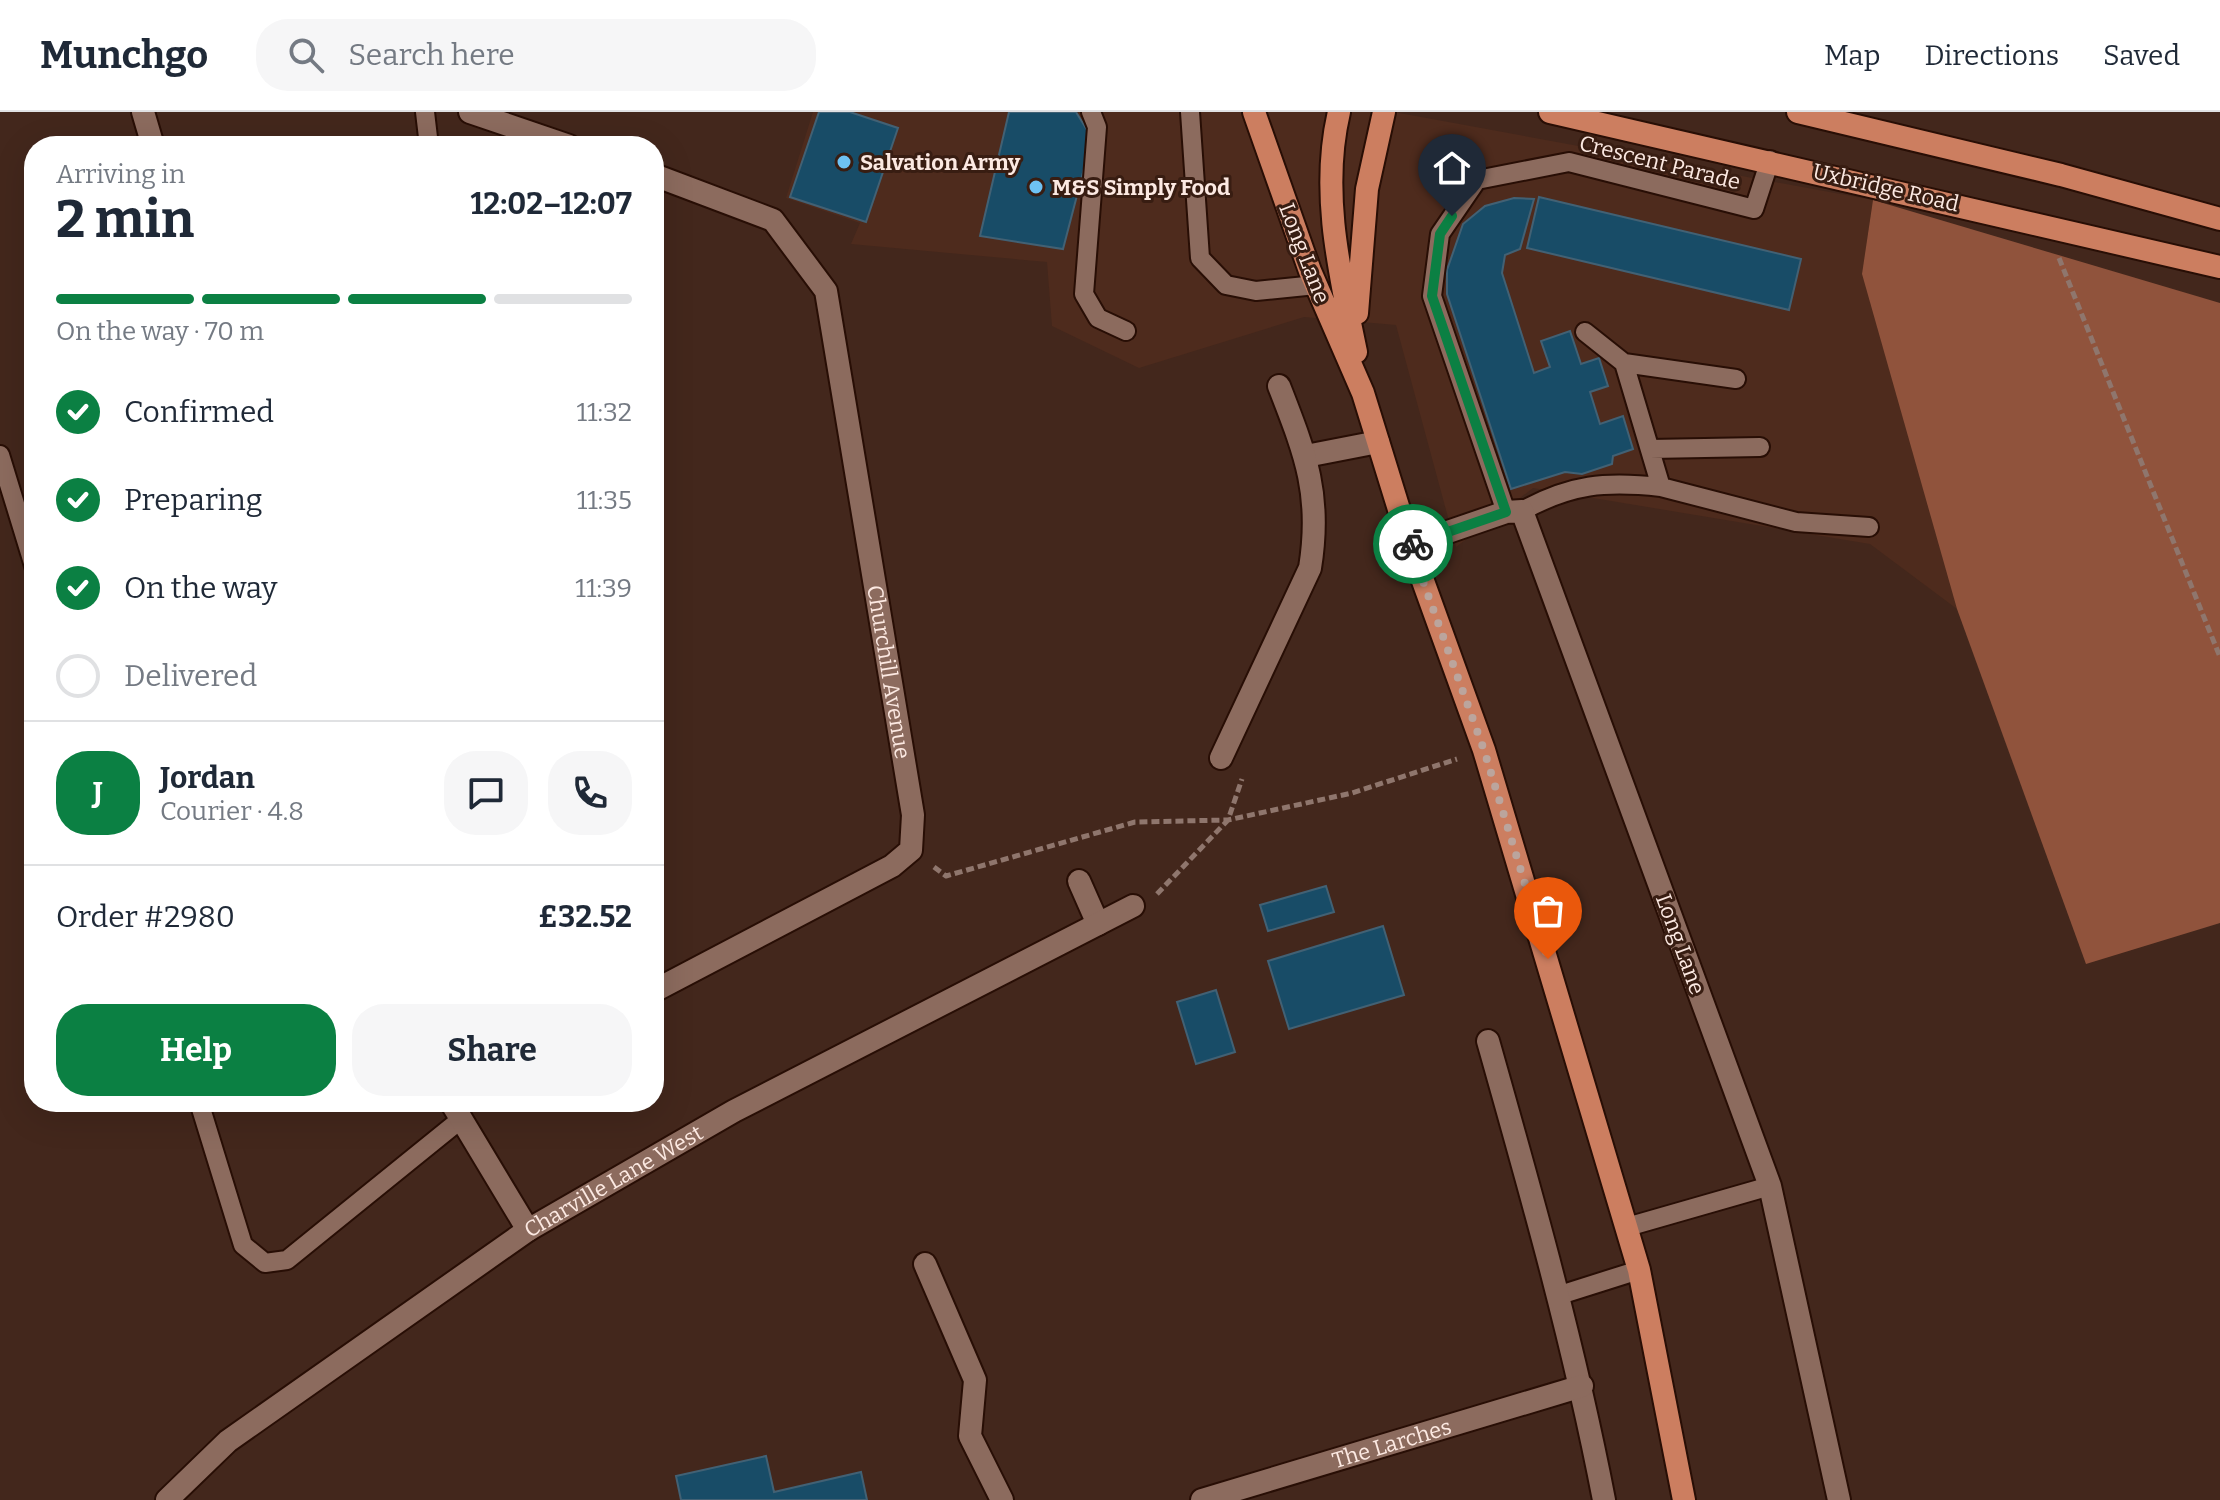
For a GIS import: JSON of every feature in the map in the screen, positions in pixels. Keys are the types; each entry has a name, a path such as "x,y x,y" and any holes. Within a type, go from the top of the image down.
{"main road":[{"name":"Long Lane","path":"1254,112 1316,285 1363,393"},
{"name":"Long Lane","path":"1339,112 1333,136 1333,222 1363,393 1410,545 1484,750 1627,1227 1639,1270 1684,1500"},
{"name":"Long Lane","path":"1355,351 1359,258 1367,189 1384,112"},
{"name":"Uxbridge Road","path":"1550,112 1770,160 2220,267"},
{"path":"1798,112 2061,175 2220,219"}],"street":[{"path":"143,112 150,136"},
{"path":"470,112 540,136"},
{"name":"Churchill Avenue","path":"664,179 773,220 826,291 913,815 911,850"},
{"path":"1221,758 1310,568 1315,534 1312,476 1279,386"},
{"path":"1306,456 1378,442"},
{"path":"1410,545 1514,512"},
{"name":"Long Lane","path":"1514,512 1770,1186 1839,1500"},
{"path":"664,986 892,866 911,850"},
{"path":"1079,881 1098,924"},
{"name":"Charville Lane West","path":"167,1500 228,1441 528,1230 734,1111 1133,906"},
{"path":"1488,1041 1560,1295 1582,1386 1604,1500"},
{"path":"456,1112 528,1230"},
{"path":"925,1264 975,1380 970,1436 1002,1500"},
{"name":"The Larches","path":"1202,1500 1582,1386"}],"lane":[{"path":"425,112 428,136"},
{"path":"1091,112 1097,127 1084,294 1098,318 1126,331"},
{"path":"1190,112 1200,258 1226,285 1256,291 1316,285"},
{"name":"Crescent Parade","path":"1514,512 1432,296 1440,234 1477,180 1569,162 1754,209 1770,160"},
{"path":"1585,332 1624,363 1736,379"},
{"path":"1624,363 1661,487"},
{"path":"1650,449 1760,447"},
{"path":"0,455 24,533"},
{"path":"1514,512 1558,491 1596,484 1661,487 1796,522 1869,527"},
{"path":"202,1112 243,1245 265,1263 287,1260 454,1112"},
{"path":"1627,1227 1770,1186"},
{"path":"1560,1295 1639,1270"}],"path":[{"path":"2045,224 2220,657"},
{"path":"911,850 946,876 1135,822 1228,820 1352,793 1484,750"},
{"path":"1133,906 1150,901 1219,829"}],"shaded area":[{"path":"813,112 1394,112 1873,200 1862,274 1957,609 1870,544 1533,488 1456,547 1396,325 1304,317 1139,368 1052,326 1047,262 851,244 860,223 786,198"},
{"path":"1873,200 2220,303 2220,923 2086,964 1957,609 1862,274"}],"building":[{"name":"Salvation Army","path":"819,112 850,112 898,128 866,222 790,197"},
{"name":"M&S Simply Food","path":"1009,112 1076,112 1092,138 1063,249 980,236"},
{"path":"1539,197 1801,259 1789,310 1527,248"},
{"path":"1514,198 1534,199 1520,249 1505,255 1502,273 1534,373 1550,367 1541,341 1570,331 1581,364 1599,358 1608,386 1590,392 1600,424 1623,416 1633,449 1613,456 1612,464 1582,474 1565,472 1511,489 1447,294 1447,270 1463,224 1485,206"},
{"path":"1326,886 1334,912 1268,931 1260,905"},
{"path":"1383,926 1404,995 1289,1029 1268,961"},
{"path":"1216,990 1235,1052 1196,1064 1177,1002"},
{"path":"766,1456 774,1492 861,1472 867,1500 681,1500 676,1476"}],"way so far":[{"path":"1413,544 1410,545 1484,750 1548,959"}],"place":[{"name":"Salvation Army","path":"844,162"},
{"name":"M&S Simply Food","path":"1036,187"}],"route":[{"path":"1413,544 1506,512 1432,296 1440,234 1452,216"}]}
